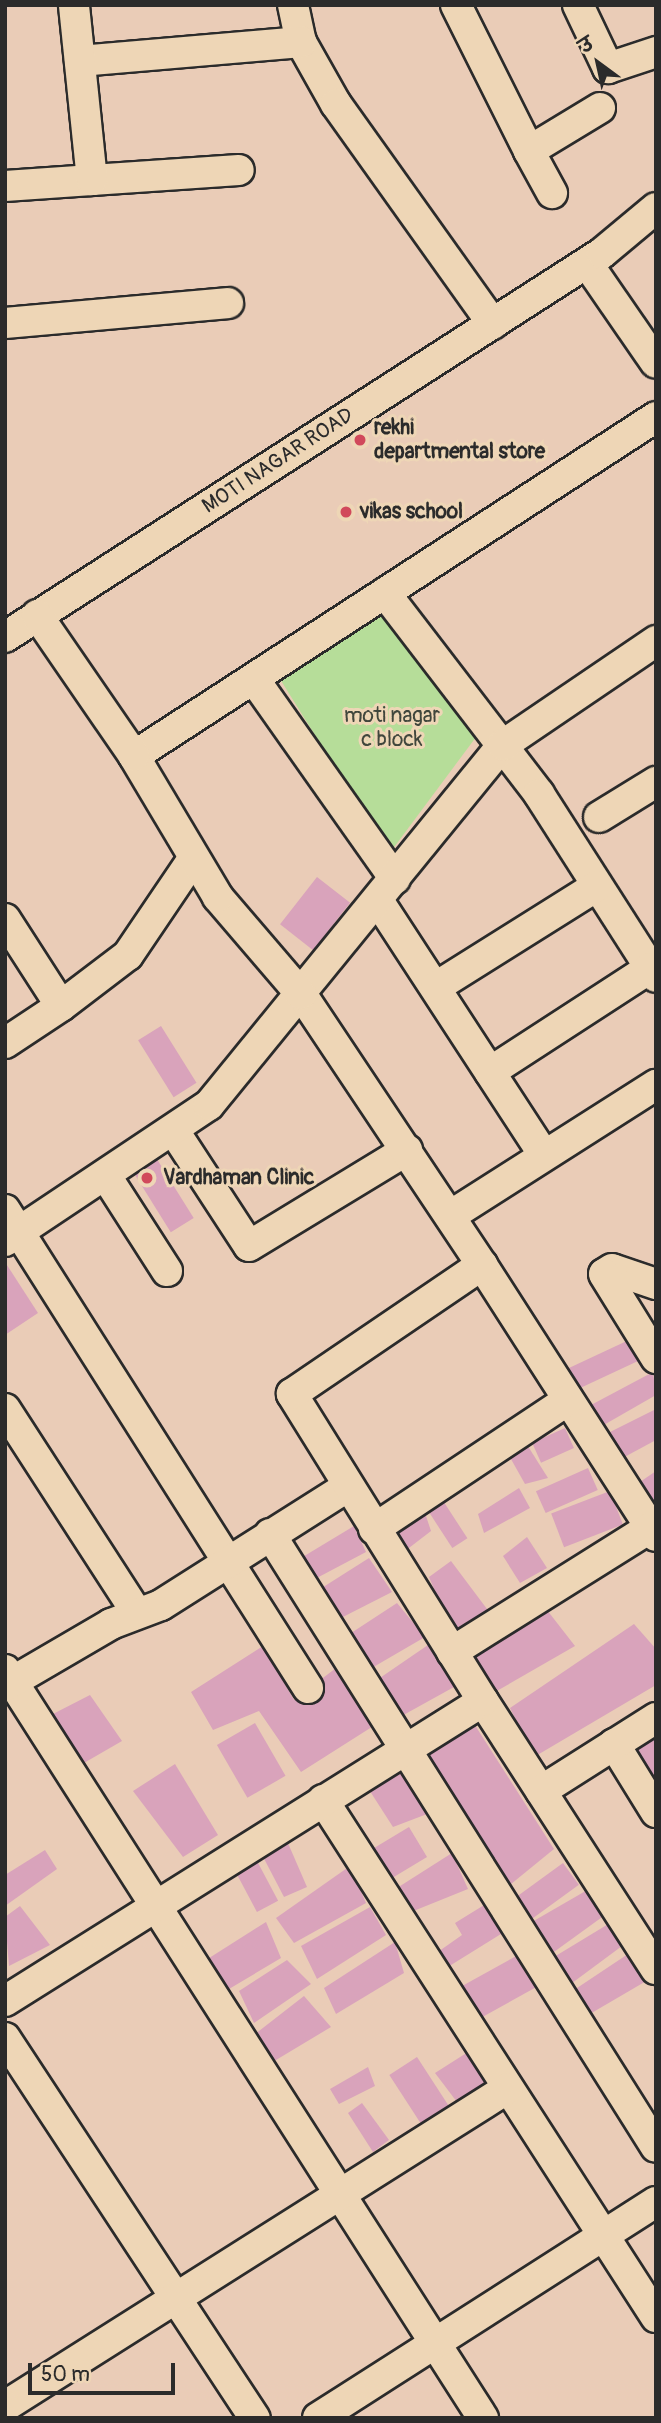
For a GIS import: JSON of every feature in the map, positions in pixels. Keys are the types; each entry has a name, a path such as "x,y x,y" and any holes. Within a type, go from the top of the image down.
{"street":[{"path":"74,5 92,180"},
{"path":"293,5 301,41 336,104 493,324"},
{"path":"456,5 552,192"},
{"path":"578,5 608,68 656,52"},
{"path":"80,61 301,41"},
{"path":"529,151 600,108"},
{"path":"5,186 239,170"},
{"name":"MOTI NAGAR ROAD","path":"5,637 587,263 656,208"},
{"path":"587,263 656,363"},
{"path":"5,323 228,303"},
{"path":"134,756 256,682 385,593 656,417"},
{"path":"385,593 503,745 653,972 491,1072"},
{"path":"37,615 134,756 193,859 301,994 407,1150 568,1401 654,1529 452,1652"},
{"path":"308,1688 10,1228 106,1176 174,1131 225,1089 503,745 656,641"},
{"path":"256,682 387,890 436,987 543,1154"},
{"path":"599,817 654,787"},
{"path":"5,1042 61,1006 128,955 193,859"},
{"path":"436,987 597,886"},
{"path":"5,919 61,1006"},
{"path":"450,1216 543,1154 656,1085"},
{"path":"174,1131 249,1246 407,1150"},
{"path":"106,1176 167,1271"},
{"path":"482,1265 295,1388 294,1402 656,1969"},
{"path":"656,1284 612,1269 604,1274 656,1358"},
{"path":"374,1529 568,1401"},
{"path":"5,1409 137,1613"},
{"path":"347,1487 137,1613 8,1679 159,1902 483,2418"},
{"path":"270,1534 656,2147"},
{"path":"5,2001 483,1701"},
{"path":"541,1791 656,1718"},
{"path":"614,1744 656,1812"},
{"path":"323,1800 656,2317"},
{"path":"5,2038 256,2418"},
{"path":"12,2405 341,2192 508,2088"},
{"path":"318,2418 604,2238 656,2202"}],"green space":[{"name":"moti nagar c block","path":"379,598 482,729 389,854 275,671"}],"building":[{"path":"317,877 350,903 313,950 280,924"},
{"path":"161,1026 197,1083 174,1097 138,1040"},
{"path":"155,1156 194,1218 171,1232 132,1170"},
{"path":"5,1262 38,1313 5,1335"},
{"path":"631,1339 641,1360 575,1390 566,1369"},
{"path":"653,1372 656,1395 602,1426 591,1405"},
{"path":"656,1409 656,1440 617,1461 604,1435"},
{"path":"565,1428 574,1448 541,1463 532,1443"},
{"path":"524,1440 548,1478 525,1484 507,1452"},
{"path":"588,1468 598,1490 546,1513 536,1491"},
{"path":"656,1471 656,1499 649,1502 640,1482"},
{"path":"519,1488 530,1508 484,1533 478,1514"},
{"path":"610,1491 623,1525 564,1547 551,1514"},
{"path":"438,1493 467,1538 452,1548 423,1503"},
{"path":"425,1513 431,1531 405,1551 397,1531"},
{"path":"354,1526 366,1552 313,1580 296,1561"},
{"path":"527,1537 547,1568 520,1583 503,1556"},
{"path":"369,1558 392,1592 337,1620 317,1591"},
{"path":"451,1561 490,1613 453,1634 429,1577"},
{"path":"397,1603 425,1637 370,1669 345,1637"},
{"path":"547,1610 575,1646 495,1692 468,1658"},
{"path":"634,1624 656,1649 656,1685 534,1757 510,1708"},
{"path":"428,1645 454,1687 398,1718 374,1682"},
{"path":"263,1646 294,1700 336,1668 375,1725 301,1772 259,1711 213,1730 191,1692"},
{"path":"90,1695 122,1741 77,1767 51,1715"},
{"path":"471,1719 554,1849 505,1889 425,1754"},
{"path":"255,1723 286,1776 247,1798 217,1745"},
{"path":"656,1724 656,1792 626,1744"},
{"path":"401,1757 435,1811 393,1827 366,1785"},
{"path":"175,1764 218,1835 183,1857 133,1791"},
{"path":"409,1827 427,1857 387,1881 369,1851"},
{"path":"284,1834 307,1887 284,1897 259,1849"},
{"path":"45,1850 57,1869 5,1906 5,1875"},
{"path":"452,1853 468,1889 411,1912 397,1888"},
{"path":"257,1861 278,1901 257,1912 236,1872"},
{"path":"563,1863 579,1885 526,1923 510,1901"},
{"path":"350,1866 366,1903 294,1943 276,1918"},
{"path":"589,1889 605,1915 547,1957 525,1926"},
{"path":"489,1902 509,1929 443,1970 435,1954 462,1935 455,1923"},
{"path":"20,1906 50,1945 9,1966 5,1917"},
{"path":"370,1907 386,1935 317,1979 301,1946"},
{"path":"266,1922 281,1958 229,1989 206,1960"},
{"path":"610,1923 622,1946 564,1989 549,1960"},
{"path":"395,1942 404,1973 336,2014 324,1988"},
{"path":"634,1950 648,1980 583,2018 568,1994"},
{"path":"518,1955 536,1987 476,2020 459,1988"},
{"path":"287,1960 311,1984 254,2023 239,1991"},
{"path":"304,1996 331,2027 271,2063 250,2038"},
{"path":"468,2052 490,2086 457,2102 435,2073"},
{"path":"417,2057 449,2106 421,2124 389,2075"},
{"path":"368,2067 375,2086 339,2104 330,2089"},
{"path":"362,2103 389,2140 373,2152 348,2113"}],"place":[{"name":"rekhi departmental store","path":"360,440"},
{"name":"vikas school","path":"346,512"},
{"name":"Vardhaman Clinic","path":"147,1178"}]}
